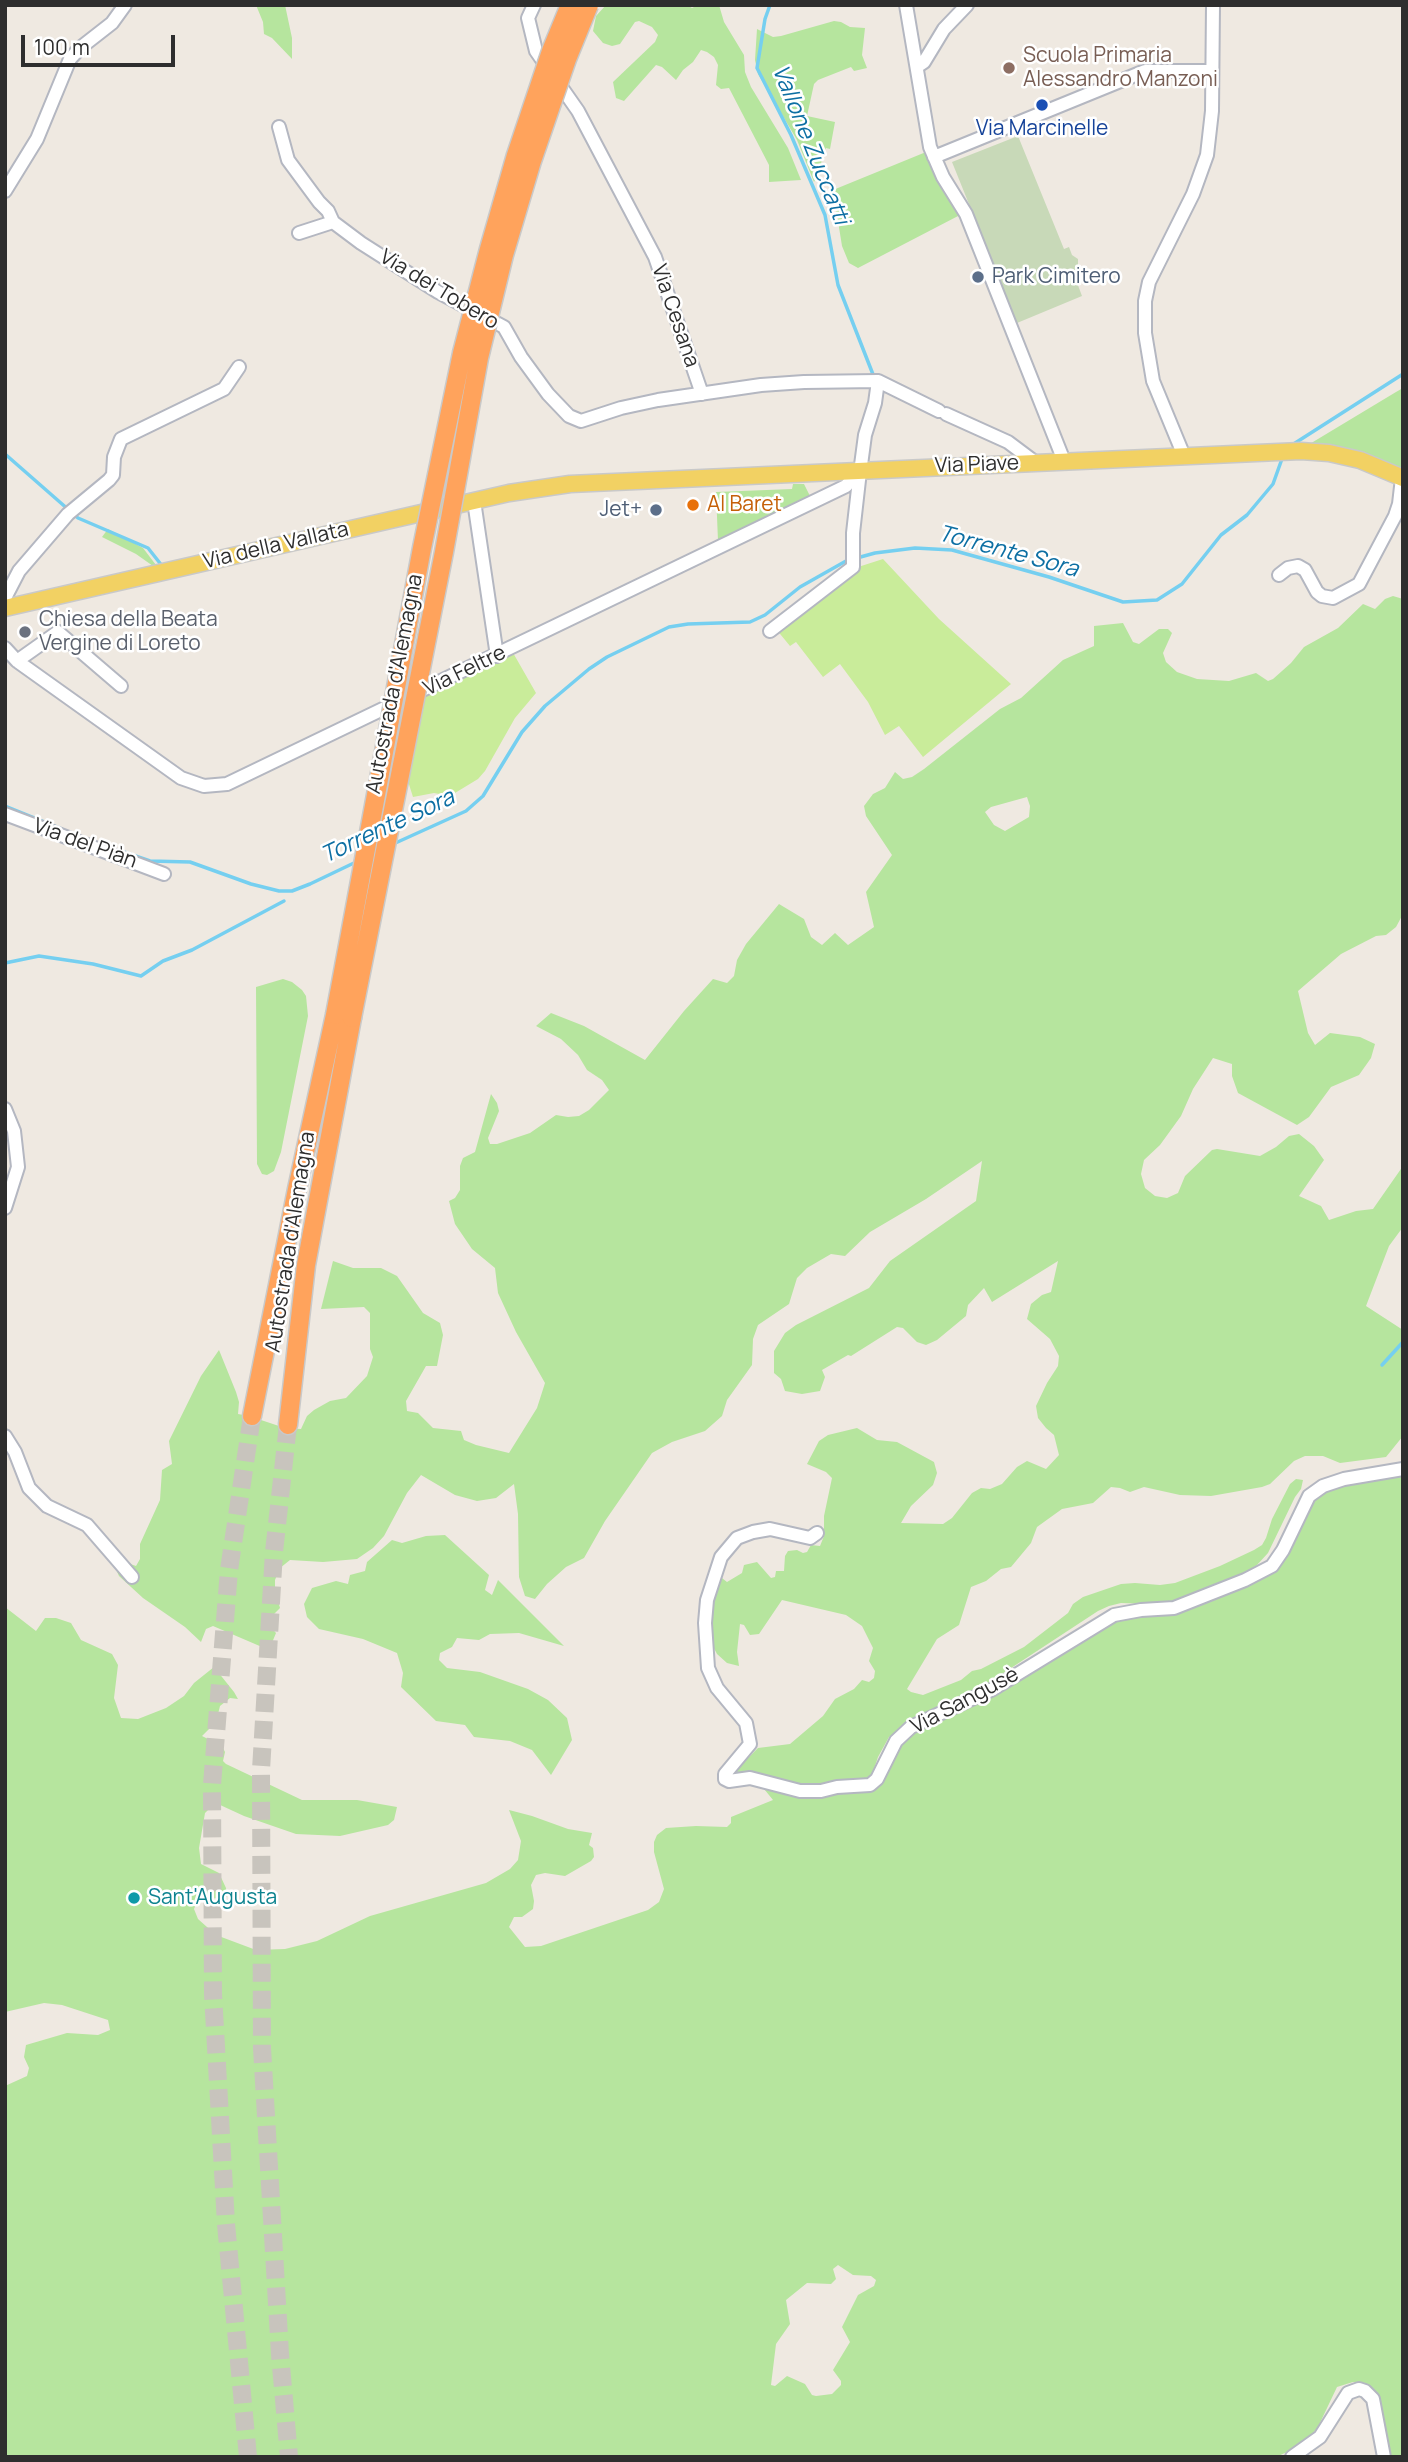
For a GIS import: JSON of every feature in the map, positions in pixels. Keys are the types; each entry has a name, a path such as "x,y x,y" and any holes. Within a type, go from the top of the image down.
{"highway":[{"name":"Autostrada d'Alemagna","path":"288,1425 306,1265 343,1016 422,548 463,353 489,249 516,155 551,51 570,5"},
{"name":"Autostrada d'Alemagna","path":"252,1416 297,1189 343,1016 444,552 479,358 504,255 532,161 567,59 589,5"}],"main road":[{"name":"Via Piave","path":"547,486 608,481 1301,451 1329,453 1360,460 1402,478"},
{"name":"Via della Vallata","path":"5,608 547,486"}],"street":[{"path":"5,191 37,139 69,59 112,23 125,5"},
{"name":"Via Cesana","path":"534,5 528,18 536,51 578,111 655,257 702,394 793,383 878,381"},
{"path":"906,5 918,66 925,127 934,157 970,222 1064,461"},
{"path":"918,66 924,62 944,29 967,5"},
{"path":"1184,456 1153,381 1145,333 1145,301 1156,264 1193,194 1207,155 1212,111 1213,5"},
{"path":"934,157 1145,71 1212,71"},
{"name":"Via dei Tobero","path":"279,127 288,160 328,211 333,222 438,292 504,327 520,357 569,416 581,421 633,406 702,394"},
{"path":"299,233 333,222"},
{"path":"5,598 19,572 68,514 113,475 114,457 121,439 224,389 239,367"},
{"path":"770,631 852,569 860,470 878,381 1008,442 1036,463"},
{"name":"Via Feltre","path":"5,648 17,661 181,778 204,786 227,784 846,486 860,470"},
{"path":"1279,575 1288,568 1298,566 1305,570 1317,592 1333,598 1359,584 1395,516 1402,478"},
{"path":"474,501 497,656"},
{"path":"17,661 58,632 121,686"},
{"name":"Via del Piàn","path":"5,814 164,874"},
{"path":"5,1109 14,1131 18,1167 5,1208"},
{"path":"5,1436 15,1452 29,1488 47,1506 87,1525 132,1577"},
{"name":"Via Sangusè","path":"817,1533 810,1538 770,1529 753,1532 737,1538 721,1557 707,1600 705,1645 708,1668 717,1688 746,1723 750,1744 729,1767 725,1779 750,1778 800,1791 870,1785 877,1779 896,1741 911,1727 993,1689 1114,1615 1174,1608 1245,1580 1272,1566 1283,1550 1309,1496 1323,1486 1375,1472 1403,1469"},
{"path":"1292,2457 1320,2437 1348,2393 1359,2389 1373,2399 1384,2457"}],"green space":[{"path":"256,5 285,5 292,38 292,59 272,38 264,34 263,22"},
{"path":"606,5 687,5 692,8 698,5 719,5 724,22 744,55 745,72 751,87 788,148 801,180 769,182 769,165 729,88 721,89 716,85 718,65 714,57 707,52 701,50 676,80 656,65 624,101 616,98 613,82 655,42 658,35 652,27 639,21 635,22 620,44 612,46 603,43 593,31 596,16"},
{"path":"834,21 850,27 865,28 862,55 867,68 854,71 851,67 814,84 807,116 835,122 830,149 826,148 820,172 814,182 797,140 758,74 755,60 757,29 773,37"},
{"path":"1018,136 1064,249 1069,247 1072,255 1078,259 1078,270 1073,272 1082,296 1017,323 952,162"},
{"path":"926,152 936,175 960,215 858,268 849,263 842,246 833,190"},
{"path":"1403,388 1403,475 1308,445 1396,392"},
{"path":"793,484 804,484 811,498 718,541 716,492 792,489"},
{"path":"108,529 143,548 156,565 153,566 102,537"},
{"path":"883,559 939,619 1011,684 923,757 899,726 885,735 868,702 840,664 823,677 796,642 790,646 776,629 855,568"},
{"path":"1393,596 1403,599 1403,914 1396,927 1386,935 1376,936 1341,954 1298,991 1308,1033 1315,1045 1330,1033 1360,1037 1375,1044 1371,1058 1359,1075 1331,1087 1309,1117 1297,1125 1238,1093 1232,1076 1232,1064 1213,1058 1193,1089 1181,1116 1160,1145 1144,1160 1141,1174 1145,1188 1155,1196 1167,1198 1178,1193 1185,1176 1212,1150 1260,1156 1289,1136 1299,1134 1314,1146 1324,1160 1299,1196 1321,1206 1329,1220 1356,1211 1373,1209 1403,1166 1403,1227 1389,1246 1366,1306 1403,1330 1403,1436 1386,1457 1340,1463 1323,1456 1305,1456 1294,1461 1270,1484 1262,1487 1211,1496 1180,1495 1144,1487 1130,1492 1111,1487 1093,1503 1062,1509 1037,1527 1031,1543 1011,1567 1001,1569 986,1581 971,1587 959,1625 937,1639 907,1689 923,1695 961,1680 972,1671 1024,1647 1068,1613 1073,1604 1083,1597 1121,1584 1175,1583 1254,1550 1262,1545 1266,1538 1272,1519 1290,1484 1296,1479 1303,1480 1268,1553 1257,1565 1238,1577 1183,1600 1149,1604 1121,1603 1098,1611 976,1691 937,1708 889,1737 867,1782 830,1781 810,1791 752,1773 732,1774 758,1748 790,1744 823,1716 835,1699 854,1689 862,1680 869,1682 874,1678 875,1671 869,1661 873,1648 862,1626 846,1615 782,1600 759,1634 750,1635 744,1625 740,1624 737,1652 739,1666 727,1663 717,1654 707,1635 709,1604 718,1575 727,1582 742,1573 744,1565 757,1562 771,1578 775,1577 776,1571 784,1571 788,1551 797,1550 803,1553 807,1552 811,1545 820,1546 824,1536 824,1516 832,1478 826,1472 807,1464 819,1441 828,1435 857,1428 877,1440 897,1442 934,1462 937,1473 933,1485 911,1506 901,1523 943,1524 952,1518 972,1493 981,1488 990,1489 1002,1484 1017,1467 1027,1461 1046,1469 1059,1455 1054,1435 1038,1418 1036,1406 1058,1366 1059,1356 1050,1339 1027,1319 1031,1304 1051,1292 1058,1261 992,1302 984,1288 968,1305 966,1316 937,1340 926,1345 917,1342 903,1328 897,1327 851,1356 848,1355 822,1370 825,1377 820,1391 802,1394 785,1391 781,1379 774,1373 774,1351 785,1333 869,1288 890,1261 976,1201 982,1161 926,1199 870,1232 845,1256 831,1254 807,1268 797,1278 789,1304 758,1325 753,1339 752,1365 727,1400 722,1416 705,1431 672,1442 652,1453 605,1521 584,1558 566,1567 535,1599 525,1596 519,1577 518,1514 514,1484 496,1498 477,1501 455,1495 421,1475 407,1493 384,1536 357,1559 323,1562 290,1560 280,1568 275,1580 275,1591 280,1608 266,1622 276,1633 269,1650 213,1626 206,1629 201,1642 119,1576 114,1565 122,1561 136,1566 140,1559 140,1544 160,1500 162,1470 172,1464 169,1441 201,1376 219,1350 239,1402 238,1414 285,1428 301,1429 307,1416 314,1410 330,1401 346,1398 367,1376 373,1357 370,1349 370,1313 364,1307 321,1309 333,1261 353,1268 381,1268 397,1276 423,1313 440,1323 443,1335 437,1366 426,1366 406,1401 407,1411 418,1413 433,1428 461,1431 464,1440 509,1453 537,1408 545,1383 498,1293 495,1268 472,1249 455,1224 449,1201 455,1198 460,1190 460,1166 463,1158 475,1152 491,1094 499,1111 488,1138 490,1144 497,1144 530,1133 556,1115 579,1116 609,1090 602,1080 587,1070 578,1055 561,1039 536,1026 551,1013 584,1026 645,1060 713,979 727,983 734,976 737,960 746,944 779,904 804,919 811,937 822,945 835,933 848,945 874,927 866,892 892,855 866,816 864,806 873,794 885,788 895,772 903,779 912,777 1000,709 1021,698 1063,660 1094,646 1094,626 1123,623 1133,642 1139,644 1159,629 1168,629 1172,633 1163,653 1166,662 1177,672 1197,679 1229,681 1256,673 1268,681 1291,663 1304,647 1338,628 1363,604 1375,609 1385,599","holes":["1027,797 1029,817 1005,831 994,825 985,812 991,807"]},
{"path":"512,651 536,693 515,718 485,771 478,779 450,796 434,793 413,797 399,753 395,707"},
{"path":"283,979 302,990 306,996 308,1016 281,1152 274,1171 267,1175 262,1174 257,1164 256,987"},
{"path":"1403,1467 1403,2457 1386,2457 1374,2389 1365,2383 1353,2382 1337,2387 1318,2427 1308,2439 1276,2457 5,2457 5,2086 27,2076 29,2068 24,2057 26,2045 67,2033 98,2035 110,2030 108,2020 62,2005 44,2003 5,2012 5,1607 36,1631 45,1618 71,1623 81,1640 112,1654 118,1665 114,1698 121,1718 138,1719 166,1708 184,1696 194,1683 214,1667 238,1699 230,1698 220,1706 216,1722 202,1736 222,1746 225,1752 223,1761 226,1764 302,1800 357,1800 397,1807 394,1820 388,1825 340,1836 296,1834 218,1804 210,1808 205,1813 199,1848 201,1864 219,1873 227,1897 198,1900 194,1909 198,1919 216,1935 256,1950 285,1949 317,1941 370,1916 486,1883 510,1869 518,1860 521,1841 509,1810 568,1829 592,1833 589,1845 593,1848 594,1857 591,1861 565,1876 545,1873 536,1875 531,1885 533,1909 522,1917 514,1917 509,1927 525,1947 541,1946 648,1910 659,1902 664,1889 654,1852 657,1835 666,1828 727,1827 731,1823 731,1817 773,1800 756,1779 793,1792 865,1789 892,1740 978,1696 1101,1615 1110,1610 1172,1607 1265,1564 1272,1556 1299,1500 1306,1492","holes":["838,2265 853,2275 871,2276 876,2280 874,2286 858,2295 842,2327 850,2342 833,2370 841,2385 832,2394 816,2396 812,2395 805,2384 787,2376 775,2386 771,2385 776,2344 790,2324 786,2300 807,2283 831,2284 836,2279 833,2269"]},
{"path":"445,1535 489,1575 485,1590 492,1595 498,1580 564,1646 519,1633 490,1634 479,1640 457,1638 452,1647 440,1653 439,1660 447,1668 480,1672 528,1689 548,1700 567,1718 572,1740 551,1775 532,1750 510,1741 474,1737 465,1725 436,1721 401,1687 403,1673 397,1653 363,1639 319,1629 307,1617 304,1604 312,1588 336,1581 348,1584 350,1575 365,1571 367,1562 392,1540 402,1543 426,1536"}],"waterway":[{"name":"Vallone Zuccatti","path":"770,5 757,68 791,135 825,215 838,285 874,377"},
{"name":"Torrente Sora","path":"1292,445 1403,374"},
{"path":"5,454 78,518 148,548 163,567"},
{"name":"Torrente Sora","path":"391,845 466,811 483,796 522,732 545,706 607,657 669,627 750,622 765,615 800,587 846,561 875,553 915,548 952,550 1049,577 1123,602 1157,600 1182,584 1221,535 1247,515 1273,484 1283,456"},
{"name":"Torrente Sora","path":"5,806 62,829"},
{"name":"Torrente Sora","path":"121,851 150,861 190,862 279,891 292,891 356,862"},
{"path":"5,963 39,956 93,964 141,976 163,961 192,950 284,901"},
{"path":"1382,1365 1403,1342"}],"tunnel":[{"path":"248,2457 226,2224 213,1994 212,1785 229,1570 252,1416"},
{"path":"288,1425 274,1552 261,1770 262,2048 280,2354 289,2457"}],"place":[{"name":"Scuola Primaria Alessandro Manzoni","path":"1009,68"},
{"name":"Via Marcinelle","path":"1042,105"},
{"name":"Park Cimitero","path":"978,277"},
{"name":"Al Baret","path":"693,505"},
{"name":"Jet+","path":"656,510"},
{"name":"Chiesa della Beata Vergine di Loreto","path":"25,632"},
{"name":"Sant'Augusta","path":"134,1898"}]}
